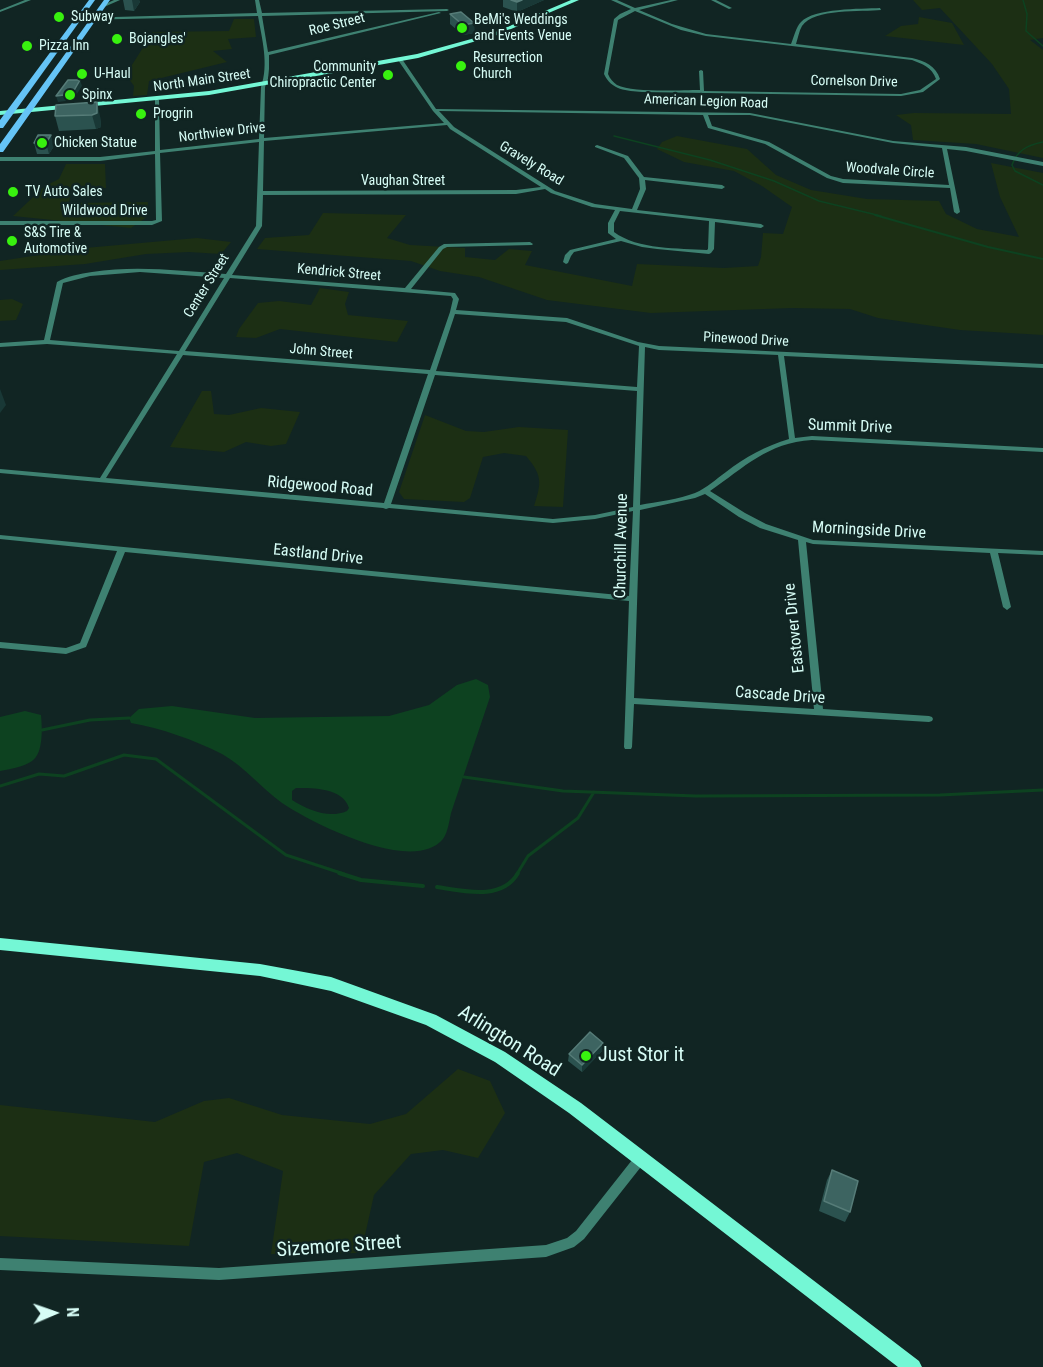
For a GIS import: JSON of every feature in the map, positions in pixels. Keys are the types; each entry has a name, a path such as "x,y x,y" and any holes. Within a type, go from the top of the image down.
{"main road":[{"path":"0,126 93,0"},
{"name":"North Main Street","path":"0,113 156,100 266,85 400,60 481,39 576,0"},
{"path":"0,150 105,3"},
{"name":"Arlington Road","path":"1,946 260,970 331,984 384,1001 431,1020 501,1057 574,1108 913,1367"}],"street":[{"path":"0,11 29,0"},
{"path":"105,3 118,0"},
{"name":"Center Street","path":"102,480 259,226 266,54 257,0"},
{"name":"Cornelson Drive","path":"612,0 699,34 912,59 930,67 937,74 938,79 921,91 901,95 633,90 616,86 608,80 606,74 615,22 620,16 637,10"},
{"path":"637,10 676,0"},
{"path":"713,0 730,8"},
{"path":"793,45 801,24 811,18 831,13 880,9"},
{"name":"Roe Street","path":"259,13 447,10 266,54"},
{"path":"79,19 259,13"},
{"name":"Gravely Road","path":"400,60 447,124 544,188 580,203 760,226"},
{"path":"700,71 702,92"},
{"name":"Wildwood Drive","path":"0,223 156,223 159,221 156,100"},
{"name":"American Legion Road","path":"435,110 766,115 893,142 1006,156 1043,164"},
{"name":"Woodvale Circle","path":"705,113 710,127 767,143 837,179 857,183 951,187"},
{"name":"Northview Drive","path":"0,159 89,159 262,140 447,124"},
{"path":"597,146 626,158 642,178 643,189 634,211"},
{"path":"944,147 957,212"},
{"path":"642,178 722,187"},
{"name":"Vaughan Street","path":"261,193 516,192 544,188"},
{"path":"618,209 610,230 620,240"},
{"path":"566,262 572,251 620,240 709,252 712,220"},
{"path":"406,291 441,248 446,245 530,244"},
{"name":"Kendrick Street","path":"47,342 58,285 64,279 141,270 453,294 456,299 453,312"},
{"path":"386,507 453,312"},
{"name":"Pinewood Drive","path":"453,312 567,320 642,345 659,348 1043,366"},
{"name":"John Street","path":"0,345 47,342 641,389"},
{"name":"Churchill Avenue","path":"628,747 642,345"},
{"path":"781,354 792,440"},
{"name":"Summit Drive","path":"636,509 705,492 745,462 792,440 812,438 1043,450"},
{"name":"Ridgewood Road","path":"0,471 547,521 579,519 636,509"},
{"name":"Morningside Drive","path":"705,492 742,515 802,540 824,543 1043,553"},
{"name":"Eastland Drive","path":"0,537 634,598"},
{"name":"Eastover Drive","path":"802,540 819,713"},
{"path":"0,645 70,651 83,645 122,549"},
{"path":"993,550 1008,607"},
{"name":"Cascade Drive","path":"630,701 929,719"},
{"name":"Sizemore Street","path":"0,1264 219,1274 546,1251 564,1246 580,1235 640,1159"}],"shaded area":[{"path":"913,0 1043,0 1043,38 1030,40 1043,50 1043,158 976,144 913,140 911,125 896,115 914,113 1011,114 1009,89 992,64 940,8 922,10"},
{"path":"919,17 952,23 964,45 885,36 901,26 918,24"},
{"path":"234,19 254,19 256,37 228,39 232,49 213,51 227,62 149,81 147,95 133,96 134,86 129,79 130,68 153,32 229,31"},
{"path":"677,136 747,149 776,175 811,190 867,199 939,201 946,214 977,229 1019,237 1000,197 991,163 1043,173 1043,335 960,330 878,318 850,309 792,308 651,313 547,300 479,277 440,271 411,261 257,249 265,238 309,235 323,213 406,215 387,238 410,245 465,248 465,257 495,260 509,249 532,251 525,265 632,286 637,264 724,268 758,266 763,233 783,234 792,207 762,186 734,171 684,162 657,149 662,142"},
{"path":"66,164 105,164 106,188 71,190 69,203 148,202 147,217 131,228 13,216 45,186 59,179"},
{"path":"197,238 231,242 221,254 189,252 146,254 85,264 0,270 0,261 85,248"},
{"path":"320,288 349,292 345,304 348,315 408,321 397,342 280,329 256,338 236,337 239,329 258,303 279,301 311,305"},
{"path":"12,299 23,304 16,320 0,321 0,300"},
{"path":"202,391 211,391 214,414 229,415 261,408 300,412 286,444 271,446 246,442 224,452 170,447"},
{"path":"425,415 466,431 484,432 519,427 568,430 563,507 534,506 539,485 535,468 526,456 504,453 483,457 470,498 464,502 404,499 399,492"},
{"path":"476,679 488,685 490,697 445,836 429,849 409,851 387,849 338,833 282,803 222,754 177,735 131,723 129,718 139,709 172,706 255,718 389,716 429,705 457,685","holes":["296,788 327,790 341,796 349,808 340,813 326,814 305,807 292,800 292,791"]},
{"path":"25,711 41,715 39,752 29,763 0,771 0,717"},
{"path":"458,1069 490,1081 505,1113 478,1158 443,1150 411,1154 374,1195 361,1253 271,1254 283,1171 237,1153 204,1162 189,1246 0,1236 0,1105 155,1122 204,1101 229,1098 282,1115 370,1124 406,1114"}],"building":[{"path":"461,12 474,23 463,25 450,14"},
{"path":"68,80 80,80 72,94 56,96"},
{"path":"97,102 97,113 92,115 55,116 56,105"},
{"path":"38,135 51,135 46,143 34,143"},
{"path":"590,1032 603,1043 582,1065 569,1054"},
{"path":"832,1170 858,1181 850,1212 824,1201"}],"waterway":[{"path":"1023,0 1027,14 1026,31 1043,46"},
{"path":"614,136 710,160 774,181 819,201 881,216"},
{"path":"1043,142 1024,149 1012,165 1015,171 1043,185"},
{"path":"875,215 988,247 1043,259"},
{"path":"42,730 90,720 129,718"},
{"path":"0,786 39,774 64,776 124,755 156,759 286,855 344,874"},
{"path":"464,777 563,791 594,792"},
{"path":"594,792 696,796 940,795 1043,790"},
{"path":"517,874 528,856 578,818 594,792"},
{"path":"339,873 361,880 423,886"},
{"path":"437,887 470,892 492,891 511,882 518,873"}],"place":[{"name":"Subway","path":"59,17"},
{"name":"BeMi's Weddings and Events Venue","path":"462,28"},
{"name":"Bojangles'","path":"117,39"},
{"name":"Pizza Inn","path":"27,46"},
{"name":"Resurrection Church","path":"461,66"},
{"name":"U-Haul","path":"82,74"},
{"name":"Community Chiropractic Center","path":"388,75"},
{"name":"Spinx","path":"70,95"},
{"name":"Progrin","path":"141,114"},
{"name":"Chicken Statue","path":"42,143"},
{"name":"TV Auto Sales","path":"13,192"},
{"name":"S&S Tire & Automotive","path":"12,241"},
{"name":"Just Stor it","path":"586,1056"}]}
